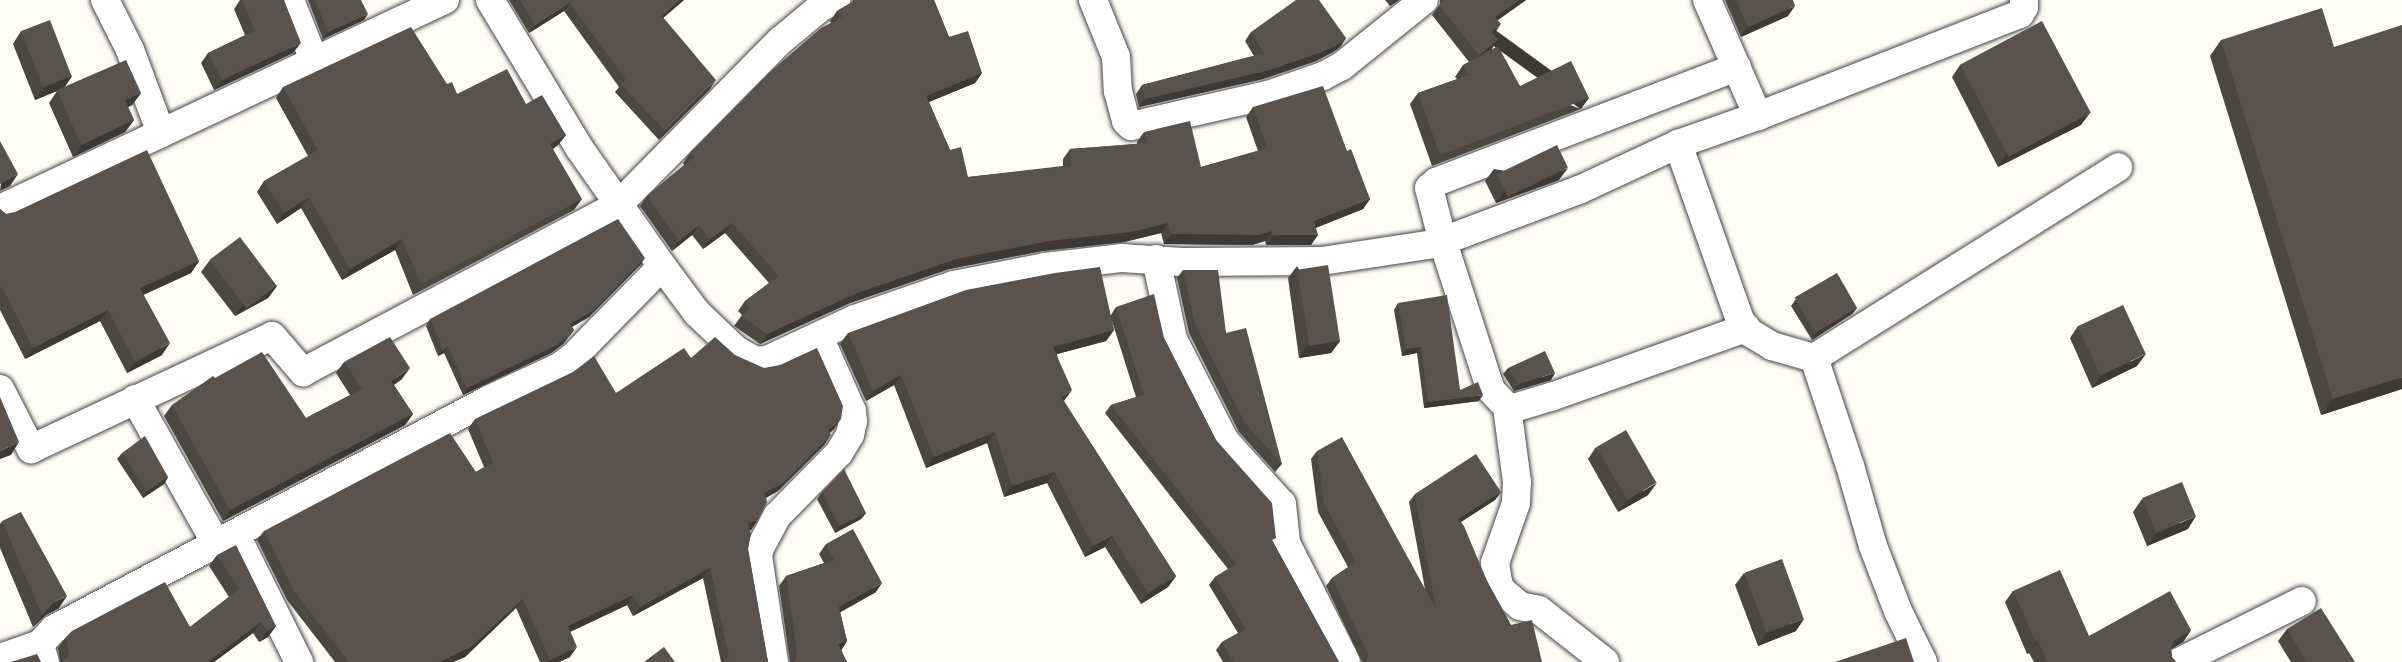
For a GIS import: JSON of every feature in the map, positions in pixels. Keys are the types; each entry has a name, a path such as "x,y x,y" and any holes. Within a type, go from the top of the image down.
{"street":[{"path":"105,0 130,50 161,133"},
{"path":"290,0 314,60"},
{"path":"0,209 445,0"},
{"path":"490,0 545,93 618,205 697,313 746,357 767,360 855,319 954,285 1045,267 1122,258 1182,262 1322,261 1443,242 1579,190 1678,144 1758,116 2020,14 2024,8 2024,0"},
{"path":"0,389 31,449 272,336 303,372 618,205 780,41 821,7 836,0"},
{"path":"1094,0 1116,57 1118,91 1126,121 1131,126 1268,95 1323,76 1342,66 1424,0"},
{"path":"1707,0 1758,116"},
{"path":"1605,662 1539,610 1520,606 1508,597 1498,582 1495,563 1516,503 1517,482 1507,407 1491,390 1443,242 1429,188 1436,182 1737,67"},
{"path":"1678,144 1731,301 1746,328 1772,346 1814,358 2118,166"},
{"path":"1156,259 1173,339 1226,441 1282,504 1286,543 1346,662"},
{"path":"0,658 43,653 54,629 488,400 559,367 574,356 662,266"},
{"path":"1507,407 1551,397 1746,328"},
{"path":"774,662 758,556 760,548 777,516 839,453 850,435 853,421 852,411 819,336"},
{"path":"1814,358 1873,546 1898,611 1923,662"},
{"path":"135,399 226,540 299,662"},
{"path":"2179,662 2302,601"}],"building":[{"path":"242,0 284,0 301,43 222,80 208,53 255,31"},
{"path":"315,0 361,0 368,14 328,32"},
{"path":"520,0 680,0 662,16 716,80 665,131 621,84 626,80 570,3 535,25"},
{"path":"856,0 934,0 949,37 968,31 982,73 926,96 950,150 961,147 968,177 1071,166 1070,149 1147,143 1144,132 1190,121 1201,167 1267,148 1253,107 1323,86 1347,151 1351,149 1370,199 1314,221 1318,235 1273,235 1272,231 1259,235 1171,234 1168,223 1131,232 1049,241 956,259 857,293 767,334 741,316 750,308 745,301 779,276 732,223 710,239 699,225 679,241 647,196 694,157 690,153 770,72 821,28 842,17 837,11"},
{"path":"1296,0 1319,0 1346,38 1322,52 1270,70 1145,99 1142,85 1264,53 1251,32"},
{"path":"1443,0 1519,0 1495,17 1501,24 1492,32 1498,40 1479,55 1439,5"},
{"path":"1736,0 1793,0 1795,6 1748,27"},
{"path":"2322,8 2334,47 2402,25 2402,377 2333,399 2221,40"},
{"path":"50,20 72,76 43,87 21,31"},
{"path":"2042,21 2091,113 2009,156 1960,65"},
{"path":"411,27 447,84 452,82 457,94 507,69 526,104 542,95 566,135 550,144 582,199 421,284 402,239 350,269 309,197 284,213 264,181 318,150 283,87"},
{"path":"1498,46 1520,86 1571,61 1589,98 1440,155 1418,93 1469,75 1463,65"},
{"path":"126,60 141,93 125,100 134,120 81,145 57,90"},
{"path":"0,141 18,174 0,184"},
{"path":"1557,145 1568,167 1508,197 1497,174"},
{"path":"147,150 199,261 140,288 170,343 135,362 108,310 33,348 2,287 0,288 0,209 6,214 15,212"},
{"path":"618,219 645,258 593,311 570,324 574,330 568,337 555,346 467,388 448,346 443,350 430,319"},
{"path":"240,237 277,286 246,309 210,260"},
{"path":"1328,265 1340,341 1309,346 1297,270"},
{"path":"1100,267 1114,330 1053,347 1072,390 1061,397 1176,576 1148,593 1112,536 1093,546 1055,472 1012,486 995,432 934,457 901,375 873,391 848,333 966,290"},
{"path":"1183,270 1218,270 1226,333 1246,328 1282,464 1245,423 1195,325"},
{"path":"1837,273 1857,308 1815,332 1795,298"},
{"path":"1154,294 1164,338 1216,440 1272,503 1276,538 1272,540 1339,662 1233,662 1222,642 1246,629 1215,577 1236,564 1111,405 1144,395 1116,307"},
{"path":"1447,295 1460,390 1478,382 1483,395 1428,402 1421,347 1406,349 1398,303"},
{"path":"2123,305 2146,354 2101,375 2078,326"},
{"path":"390,337 410,368 391,381 413,414 230,510 172,405 213,376 215,378 262,352 306,418 362,389 344,362"},
{"path":"715,337 735,355 764,368 780,365 817,348 843,406 841,419 828,430 831,435 785,482 765,493 767,502 758,520 748,523 751,534 748,549 768,662 725,662 724,658 729,657 710,568 640,607 633,595 568,626 577,647 550,660 523,599 471,647 439,662 349,662 294,591 264,531 450,433 476,472 493,463 475,419 573,372 594,356 616,393 684,348 691,358"},
{"path":"1545,351 1555,373 1519,384 1508,368"},
{"path":"0,397 19,442 0,451"},
{"path":"1626,430 1656,483 1627,500 1597,447"},
{"path":"145,436 168,477 147,491 122,453"},
{"path":"1342,437 1436,609 1415,494 1476,454 1501,492 1458,519 1464,526 1487,581 1511,625 1532,620 1542,662 1366,662 1368,654 1332,578 1356,562 1324,504 1317,451"},
{"path":"844,469 866,513 839,526 822,492"},
{"path":"2182,482 2196,516 2156,532 2142,498"},
{"path":"21,512 67,596 54,602 42,615 2,521"},
{"path":"853,529 882,583 839,607 847,641 838,644 847,662 793,662 796,659 797,650 786,576 834,560 826,544"},
{"path":"236,545 276,626 267,631 261,622 209,662 62,662 69,655 66,637 72,631 165,582 190,627 239,589 217,555"},
{"path":"1782,559 1804,619 1766,633 1744,573"},
{"path":"2060,570 2089,636 2170,591 2191,630 2174,641 2171,649 2172,657 2176,662 2048,662 2038,641 2036,642 2013,591"},
{"path":"2321,608 2355,662 2307,662 2287,629"},
{"path":"1906,638 1914,662 1835,662"},
{"path":"664,647 675,662 644,662"},
{"path":"37,654 41,662 11,662"}]}
